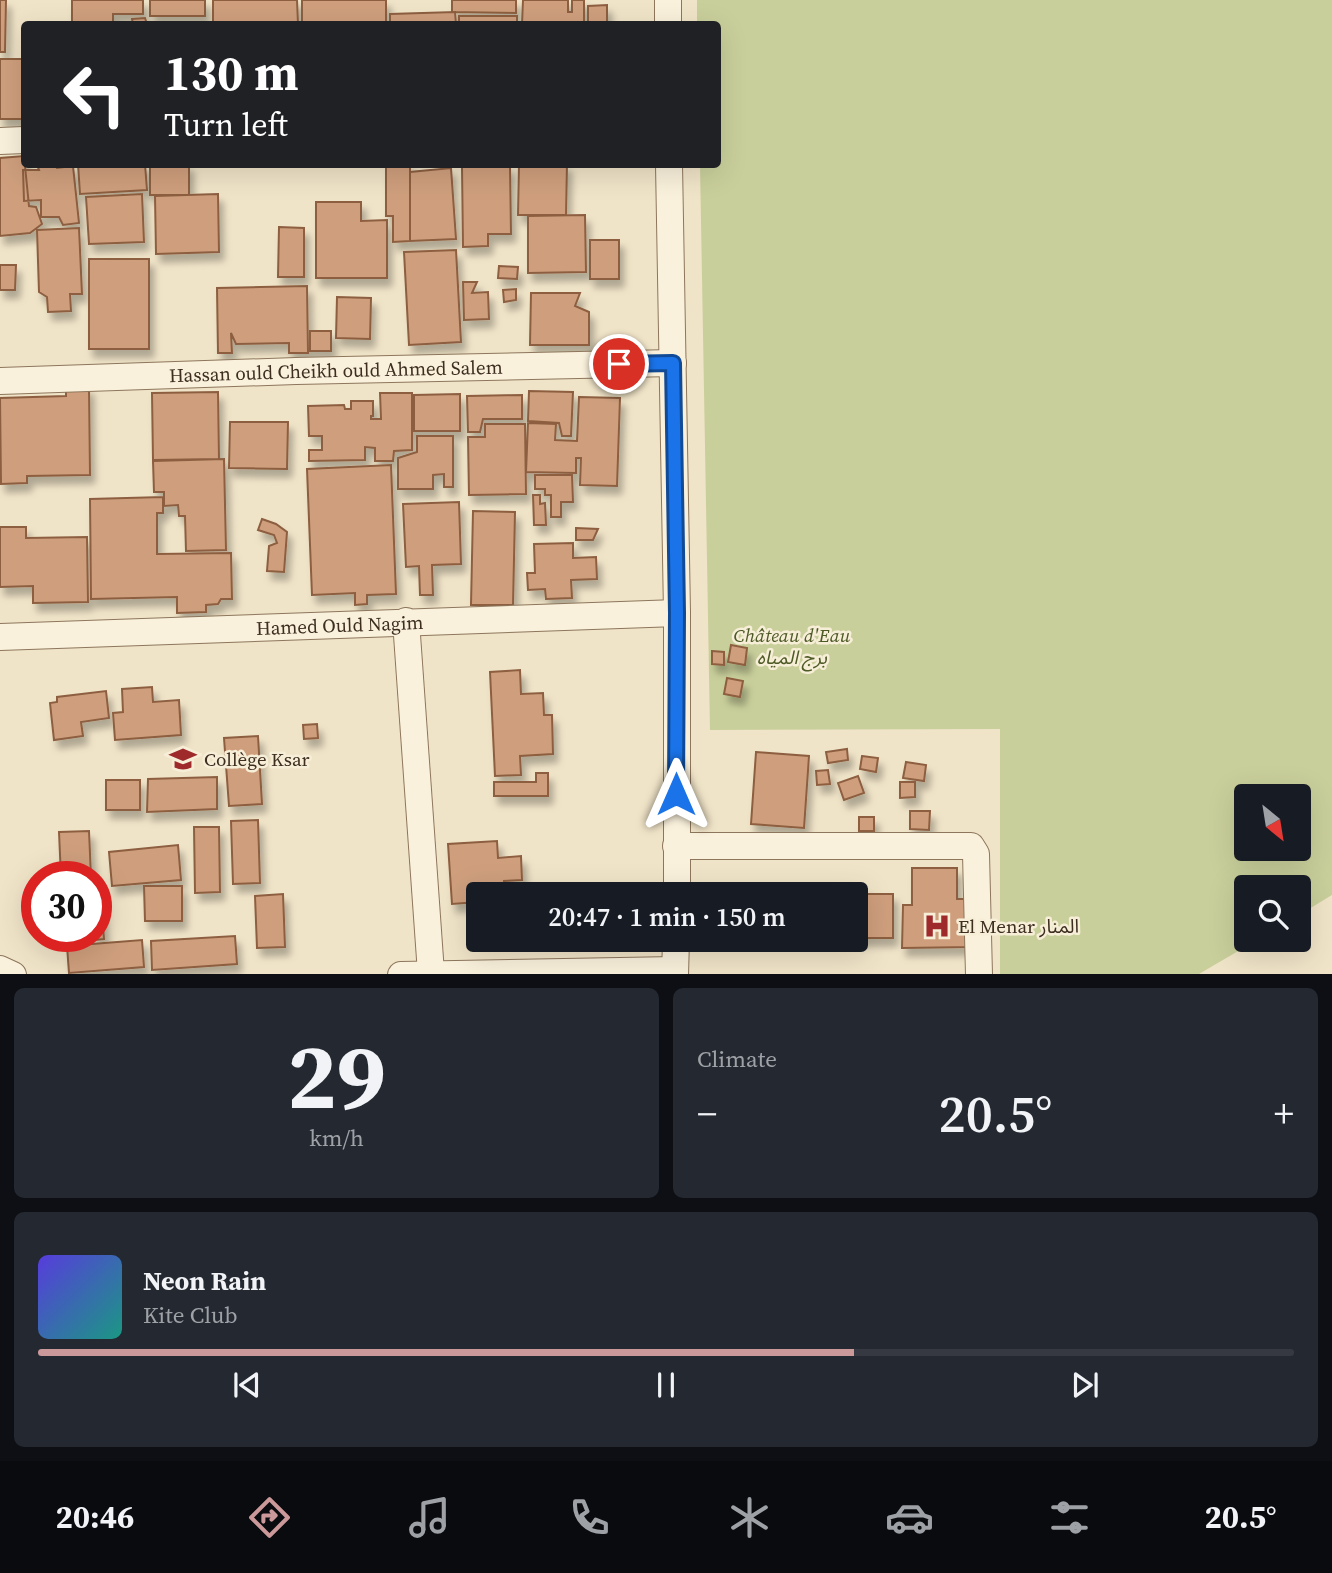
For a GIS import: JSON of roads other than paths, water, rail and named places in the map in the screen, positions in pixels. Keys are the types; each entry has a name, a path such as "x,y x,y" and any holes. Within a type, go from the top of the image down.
{"street":[{"path":"668,0 668,21"},
{"path":"0,141 21,140"},
{"path":"669,168 677,613 677,882"},
{"name":"Hassan ould Cheikh ould Ahmed Salem","path":"0,381 673,363"},
{"name":"Hamed Ould Nagim","path":"0,637 677,613"},
{"path":"406,621 431,973 675,972 676,952"},
{"path":"676,846 971,846 976,854 979,974"}],"place":[{"name":"Collège Ksar","path":"183,759"},
{"name":"El Menar المنار","path":"937,926"}],"park label":[{"name":"Château d'Eau برج المياه","path":"792,646"}]}
